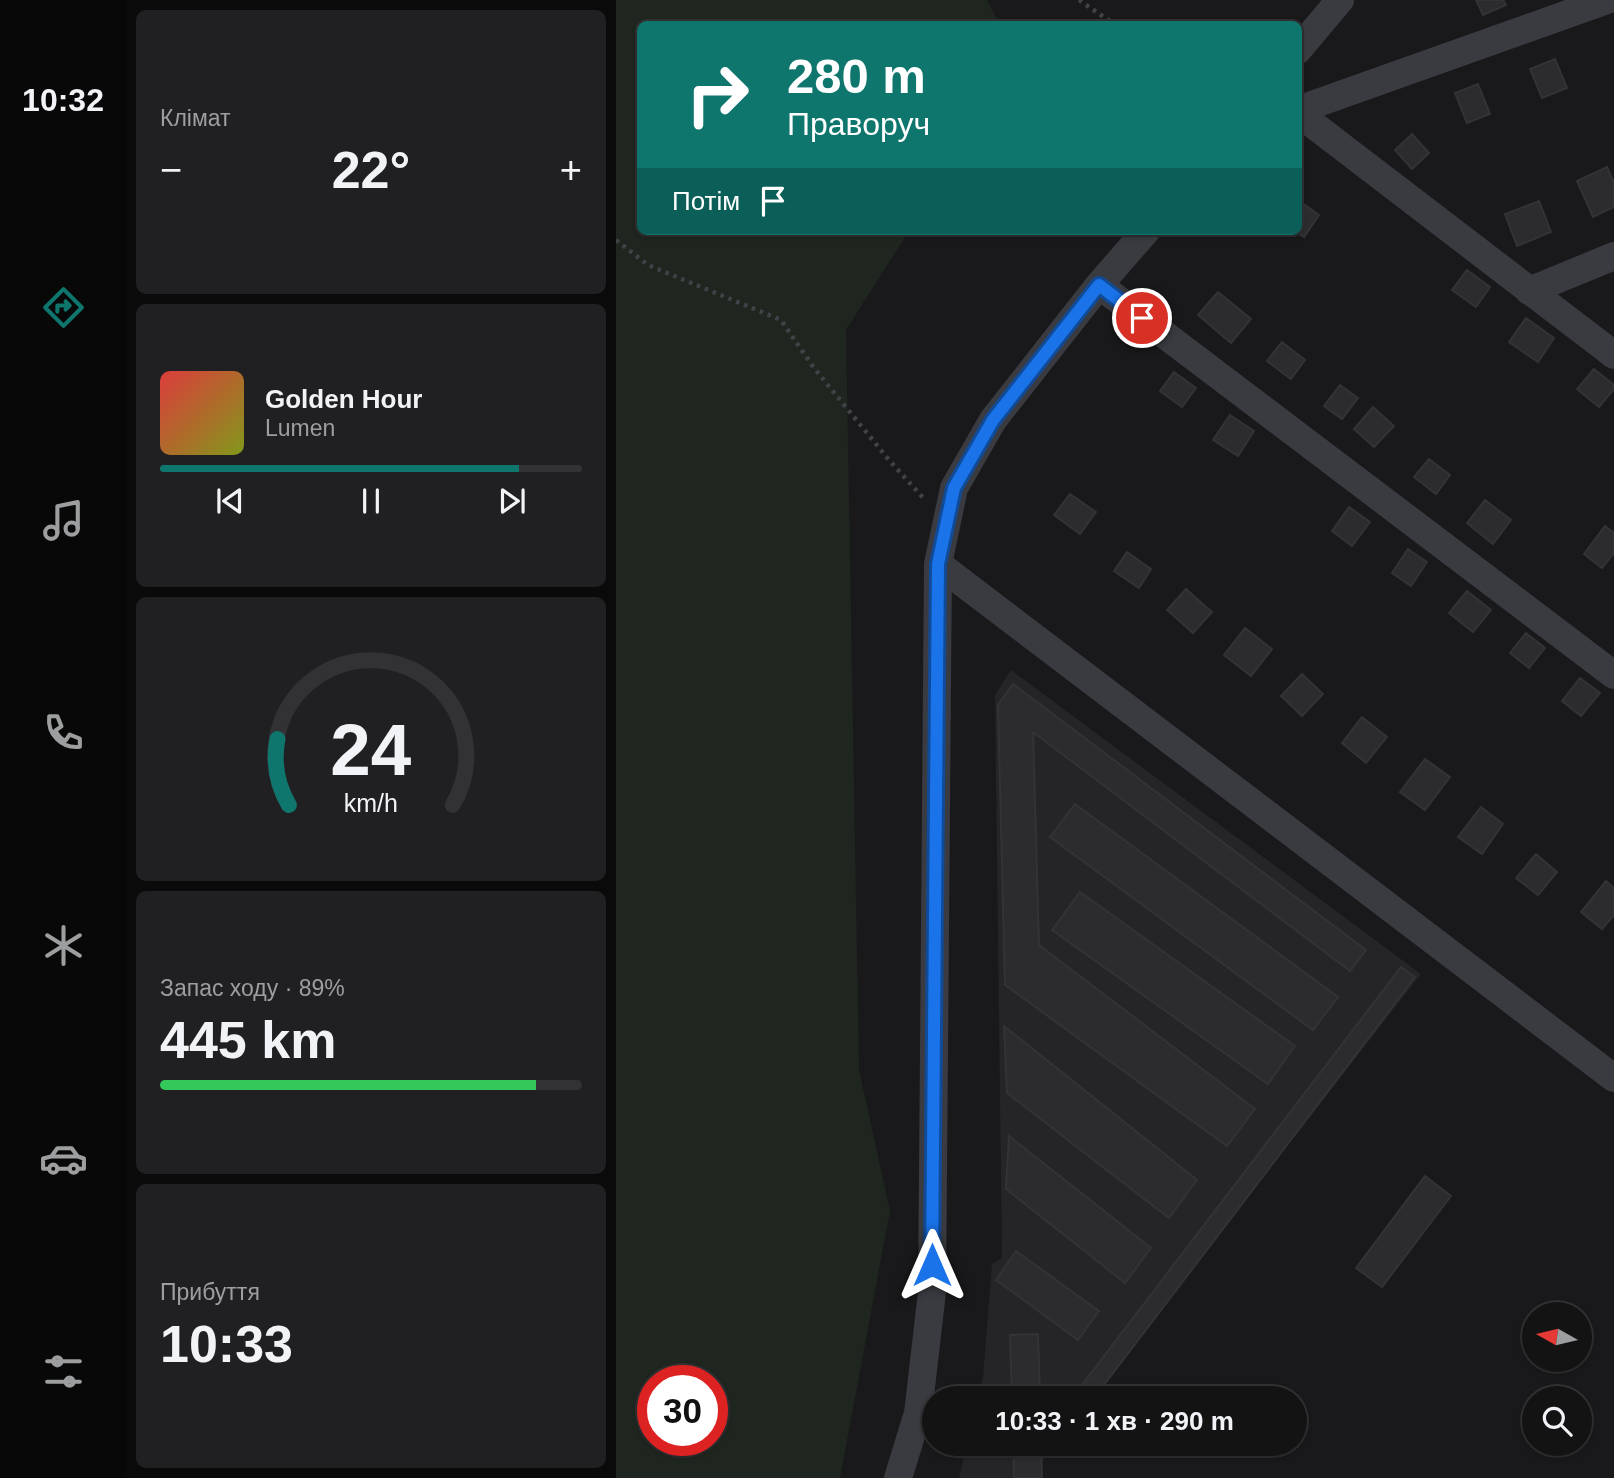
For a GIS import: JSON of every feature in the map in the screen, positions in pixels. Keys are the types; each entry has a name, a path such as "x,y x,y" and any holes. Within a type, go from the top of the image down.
{"street":[{"path":"1302,45 1340,0"},
{"path":"1302,110 1607,0"},
{"path":"1302,114 1614,355"},
{"path":"898,1478 918,1413 932,1292 938,564 954,488 993,420 1099,285 1143,235"},
{"path":"1529,291 1614,256"},
{"path":"1099,285 1614,675"},
{"path":"938,564 1614,1078"}],"path":[{"path":"1079,0 1110,21"},
{"path":"616,240 648,265 781,320 814,368 888,460 947,524"}],"shaded area":[{"path":"616,0 987,0 998,21 637,21 637,235 906,235 846,330 859,1070 890,1211 840,1478 616,1478"},
{"path":"1011,670 1421,974 1100,1386 981,1386 992,1264 1002,1258 995,695"},
{"path":"964,1456 1046,1456 1029,1478 959,1478"}],"building":[{"path":"1476,0 1503,0 1506,5 1483,15"},
{"path":"1555,59 1567,88 1542,98 1530,69"},
{"path":"1478,84 1490,114 1467,123 1455,93"},
{"path":"1412,134 1429,153 1412,169 1395,150"},
{"path":"1607,167 1614,183 1614,207 1593,217 1577,181"},
{"path":"1539,201 1551,232 1517,246 1505,214"},
{"path":"1302,203 1319,215 1304,237 1301,235"},
{"path":"1467,270 1490,287 1476,307 1452,290"},
{"path":"1218,292 1251,319 1231,343 1198,315"},
{"path":"1526,318 1554,338 1538,362 1509,342"},
{"path":"1282,342 1305,360 1291,379 1267,361"},
{"path":"1594,369 1614,385 1614,389 1599,407 1577,389"},
{"path":"1174,372 1196,388 1182,407 1160,391"},
{"path":"1340,385 1358,398 1342,419 1324,406"},
{"path":"1373,407 1394,426 1374,447 1354,429"},
{"path":"1230,415 1254,431 1238,456 1213,440"},
{"path":"1429,459 1450,475 1436,494 1414,477"},
{"path":"1070,494 1096,512 1080,534 1054,515"},
{"path":"1485,500 1511,520 1493,544 1467,523"},
{"path":"1349,507 1370,522 1352,546 1332,531"},
{"path":"1605,526 1614,533 1614,553 1602,568 1584,554"},
{"path":"1408,549 1427,562 1411,586 1392,573"},
{"path":"1127,552 1151,569 1139,588 1114,571"},
{"path":"1186,589 1212,612 1193,633 1167,610"},
{"path":"1467,591 1491,610 1473,632 1449,613"},
{"path":"1245,628 1272,649 1251,676 1224,655"},
{"path":"1526,633 1545,648 1529,668 1510,653"},
{"path":"1302,674 1323,694 1302,716 1281,696"},
{"path":"1580,678 1600,693 1581,716 1562,701"},
{"path":"1013,684 1366,950 1350,971 1033,732 1039,945 1255,1109 1227,1146 1005,985 998,705"},
{"path":"1362,717 1387,737 1366,763 1342,743"},
{"path":"1425,759 1450,777 1425,810 1400,792"},
{"path":"1075,804 1338,997 1313,1030 1050,837"},
{"path":"1481,807 1503,824 1482,854 1458,837"},
{"path":"1536,854 1557,872 1538,895 1516,878"},
{"path":"1606,881 1614,888 1614,915 1602,929 1581,912"},
{"path":"1080,892 1295,1046 1268,1084 1052,930"},
{"path":"1401,967 1415,977 1103,1386 1081,1386"},
{"path":"1004,1026 1197,1180 1169,1218 1007,1093"},
{"path":"1009,1136 1151,1248 1125,1283 1006,1189"},
{"path":"1425,1176 1451,1196 1382,1287 1356,1268"},
{"path":"1016,1251 1099,1311 1078,1340 996,1280"},
{"path":"1038,1334 1040,1386 1012,1386 1010,1335"},
{"path":"1013,1456 1041,1456 1042,1478 1014,1478"}],"route":[{"path":"932,1265 938,564 954,488 993,420 1099,285 1142,318"}]}
